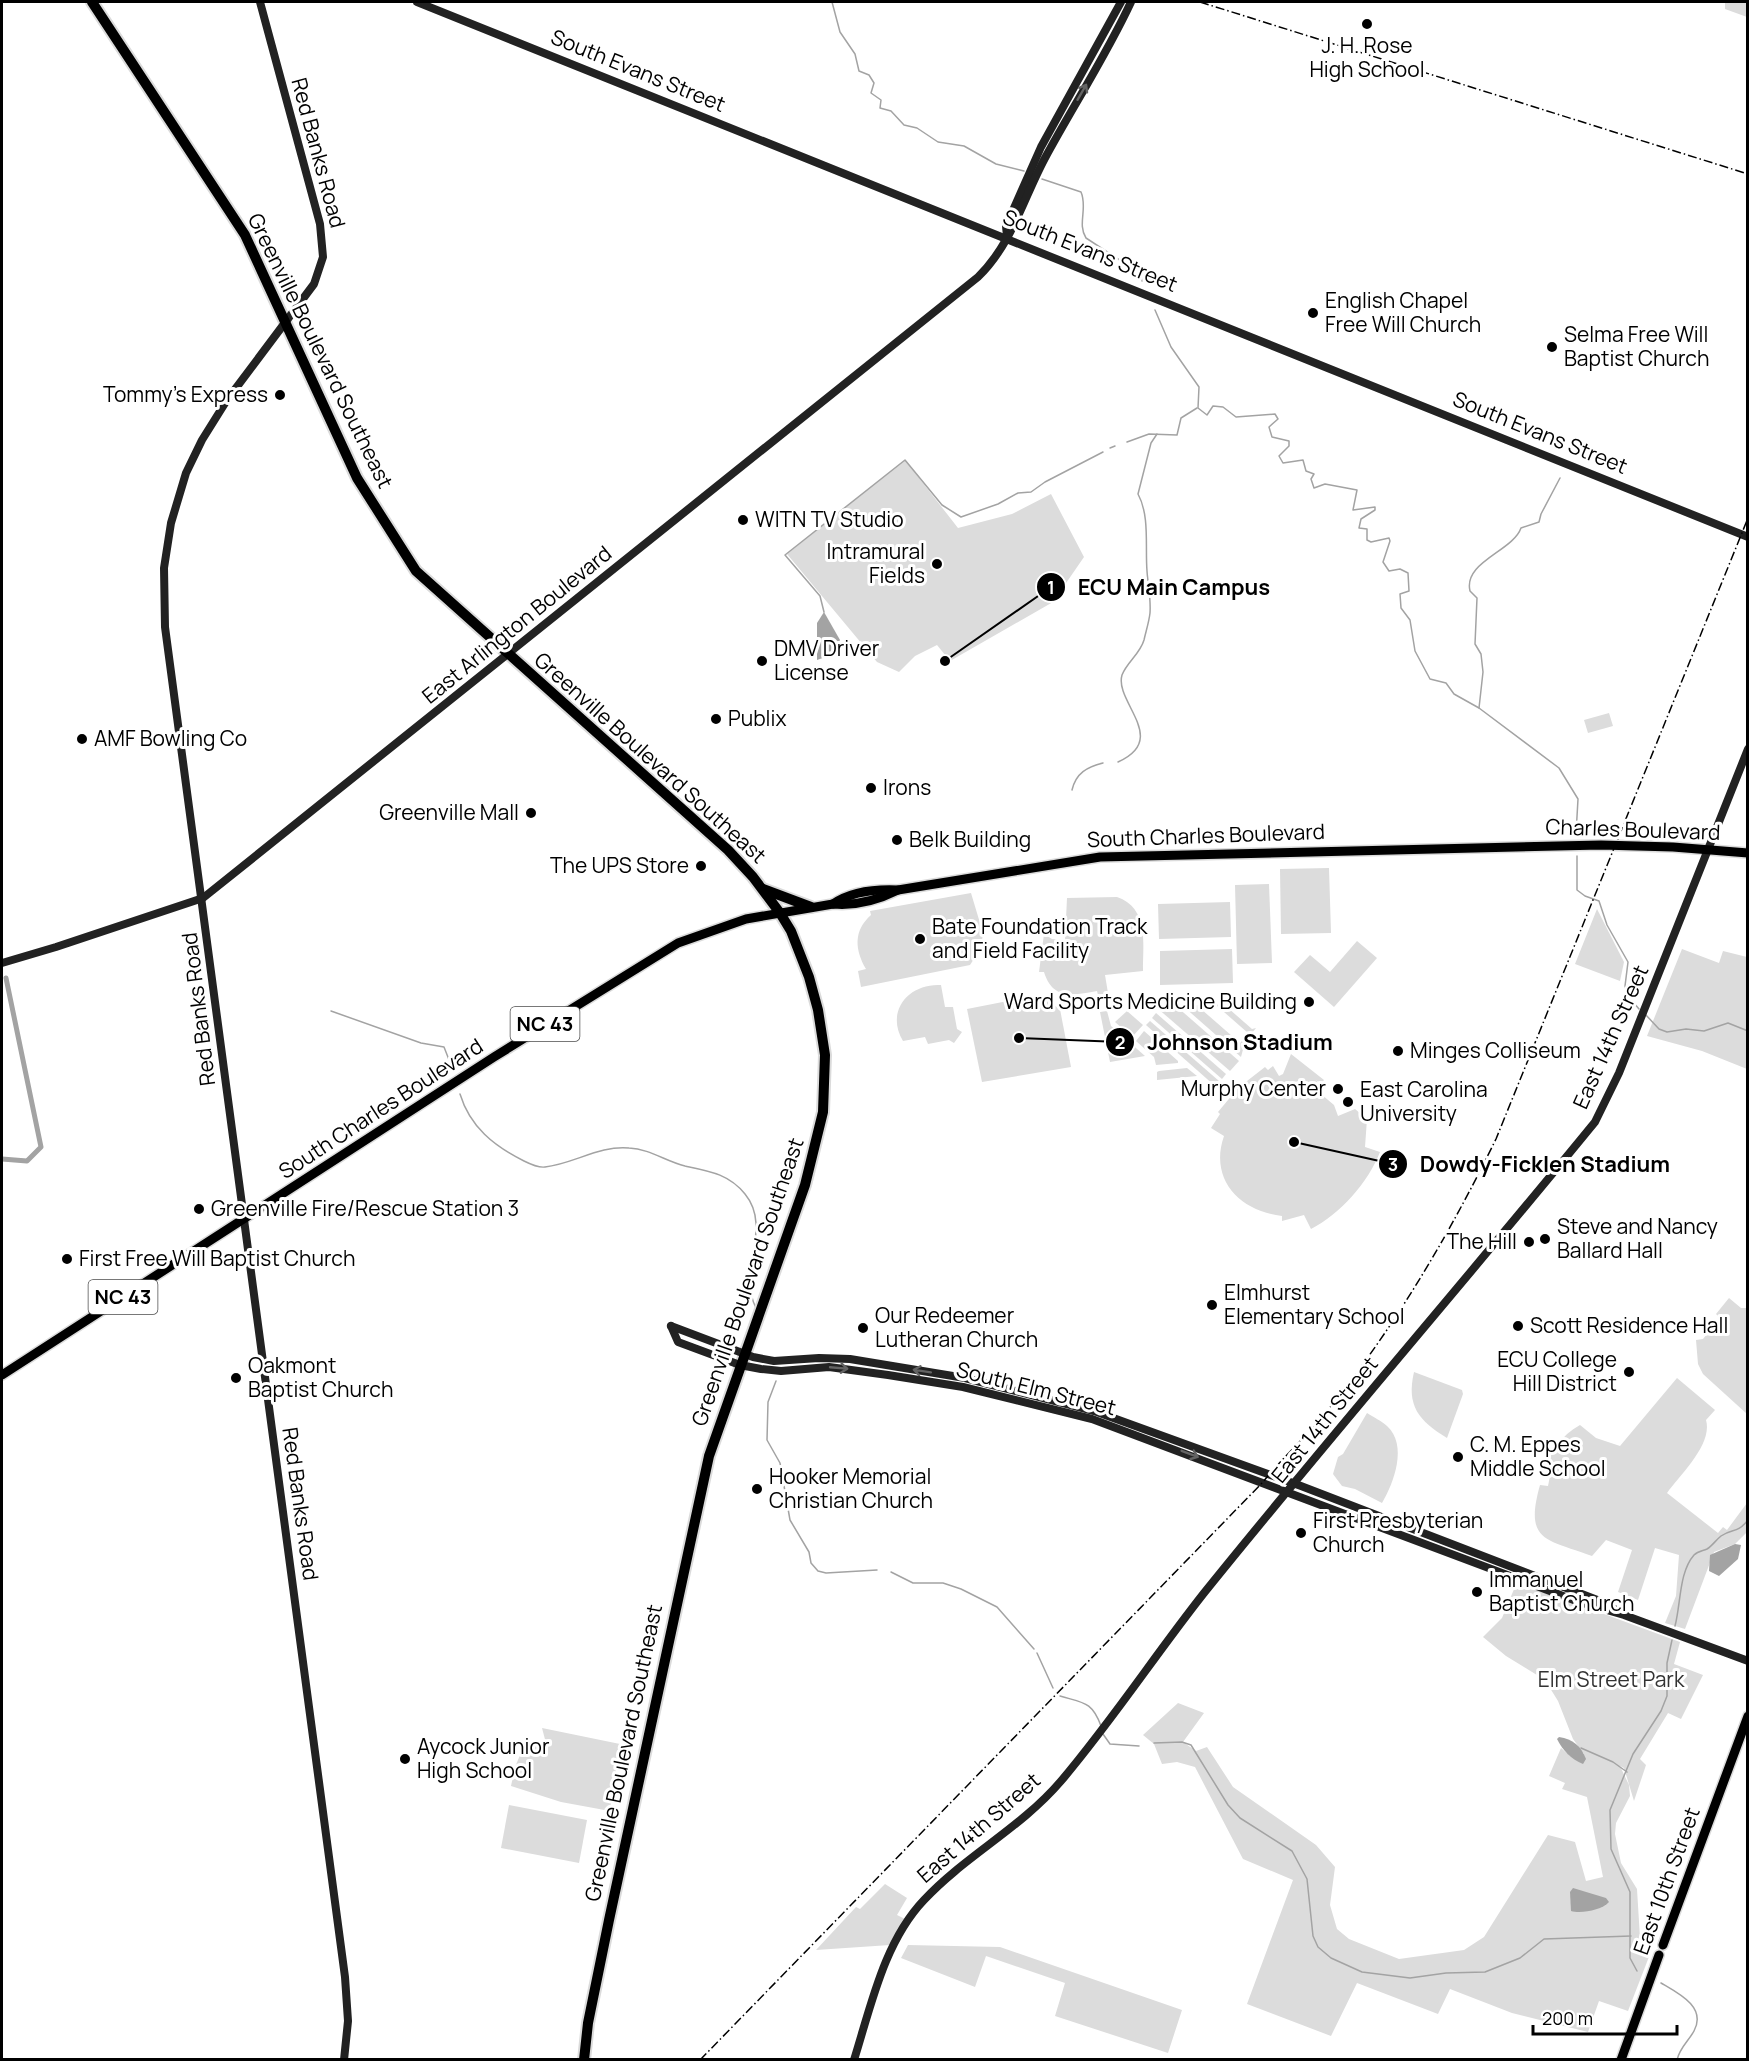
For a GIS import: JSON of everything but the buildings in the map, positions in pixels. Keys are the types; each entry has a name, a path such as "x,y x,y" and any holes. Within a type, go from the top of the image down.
{"highway":[{"name":"Greenville Boulevard Southeast","path":"92,2 229,208 254,252 357,478 416,571 729,850 780,913 802,957 818,1010 825,1055 823,1112 811,1166 709,1456 588,2023 584,2060"},
{"path":"762,889 811,908"}],"main road":[{"name":"Charles Boulevard","path":"1517,846 1601,845 1709,849 1748,853"},
{"name":"South Charles Boulevard","path":"2,1375 503,1051 680,942 727,924 832,904 846,905 874,900 898,890 1100,857 1517,846"},
{"name":"East 10th Street","path":"1621,2060 1748,1716"}],"street":[{"name":"Red Banks Road","path":"260,2 324,246 320,271 314,284 227,400 198,448 177,498 164,568 165,627 204,897 244,1219 345,1977 348,2021 344,2060"},
{"name":"South Evans Street","path":"417,2 1007,237 1748,537"},
{"path":"1114,26 1121,2"},
{"path":"1114,26 1131,2"},
{"name":"East Arlington Boulevard","path":"2,963 204,897 978,277 999,255 1007,237 1006,226 1028,174 1114,26"},
{"name":"East 14th Street","path":"854,2060 888,1955 898,1935 922,1902 954,1871 1022,1820 1060,1783 1202,1596 1594,1122 1609,1098 1748,749"},
{"name":"South Elm Street","path":"1348,1510 1295,1484 1114,1418 998,1386 850,1359 742,1360 671,1326 678,1342 781,1371 829,1367 963,1387 1018,1399 1122,1429 1289,1492 1403,1530 1748,1661"}],"green space":[{"path":"1725,2 1747,2 1747,17 1725,9"},
{"name":"Intramural Fields","path":"905,460 958,528 1012,514 1051,494 1084,557 1053,602 950,661 937,645 915,656 899,672 877,662 787,554"},
{"path":"1609,713 1613,726 1588,733 1584,720"},
{"path":"1329,868 1331,933 1281,934 1280,869"},
{"path":"1269,884 1272,963 1237,964 1235,885"},
{"name":"Bate Foundation Track and Field Facility","path":"971,893 983,933 981,948 970,965 861,987 858,971 866,969 858,948 858,941 861,928 871,915 870,911"},
{"path":"1117,897 1135,909 1139,918 1143,938 1143,971 1105,975 1108,993 1098,995 1097,991 1080,994 1059,992 1053,988 1044,972 1039,972 1044,934 1052,939 1065,940 1067,898"},
{"path":"1230,902 1231,937 1159,939 1158,904"},
{"path":"1597,909 1624,962 1620,981 1575,964"},
{"path":"1357,941 1377,958 1334,1007 1294,972 1310,955 1330,972"},
{"path":"1232,949 1233,983 1160,985 1160,951"},
{"path":"1682,949 1719,963 1723,951 1747,957 1747,1069 1702,1051 1647,1036"},
{"path":"941,985 945,1007 953,1007 957,1029 962,1032 954,1043 949,1040 928,1044 925,1037 903,1041 898,1030 897,1019 903,1001 919,989"},
{"path":"1038,995 1060,1009 1071,1067 982,1082 967,1009"},
{"path":"1230,1004 1228,1008 1252,1029 1256,1028 1248,1038 1248,1033 1216,1005 1213,1008 1210,1005"},
{"path":"1203,1005 1201,1009 1240,1043 1243,1040 1245,1042 1241,1057 1183,1006"},
{"path":"1176,1006 1239,1061 1230,1071 1156,1007"},
{"path":"1107,1011 1111,1026 1145,1056 1110,1062 1100,1012"},
{"path":"1127,1011 1143,1025 1132,1037 1115,1022"},
{"path":"1156,1013 1226,1074 1222,1079 1152,1018"},
{"path":"1150,1021 1219,1081 1215,1086 1146,1025"},
{"path":"1144,1031 1178,1063 1156,1065 1154,1057 1136,1041"},
{"path":"1291,1054 1324,1080 1321,1084 1316,1080 1319,1084 1315,1089 1334,1105 1338,1116 1355,1109 1367,1119 1365,1147 1380,1152 1361,1186 1332,1215 1311,1229 1304,1215 1282,1221 1282,1216 1253,1207 1231,1190 1224,1179 1221,1166 1220,1152 1224,1136 1211,1128 1220,1114 1218,1112 1238,1088 1265,1067 1268,1070 1273,1066 1279,1076 1283,1074"},
{"path":"1187,1068 1197,1076 1157,1080 1159,1071"},
{"path":"1729,1298 1741,1308 1747,1308 1747,1414 1703,1374 1698,1364 1696,1340 1703,1339 1720,1318 1716,1314"},
{"path":"1414,1372 1462,1390 1463,1394 1447,1438 1422,1419 1417,1411 1412,1394"},
{"path":"1677,1378 1715,1410 1706,1420 1705,1439 1700,1449 1667,1493 1718,1533 1723,1527 1727,1530 1747,1503 1747,1532 1735,1544 1714,1552 1685,1629 1665,1623 1676,1596 1679,1555 1655,1548 1638,1600 1618,1592 1632,1550 1606,1540 1592,1556 1562,1546 1543,1536 1537,1528 1535,1518 1540,1485 1548,1486 1550,1476 1544,1474 1546,1467 1553,1452 1567,1434 1580,1425 1596,1438 1620,1446"},
{"path":"1367,1413 1387,1426 1397,1443 1397,1464 1391,1485 1382,1503 1355,1489 1342,1486 1333,1474 1338,1457 1343,1454"},
{"name":"Elm Street Park","path":"1517,1582 1680,1642 1674,1664 1703,1675 1681,1719 1668,1713 1640,1759 1646,1765 1634,1801 1624,1768 1620,1766 1629,1785 1630,1796 1616,1823 1615,1834 1621,1863 1637,1889 1640,1938 1652,1949 1628,2011 1599,2001 1588,2032 1512,2013 1450,1989 1438,2014 1357,1983 1331,2036 1247,2004 1293,1880 1243,1859 1195,1767 1177,1762 1162,1764 1154,1744 1143,1735 1178,1703 1204,1713 1183,1742 1196,1751 1207,1747 1233,1787 1316,1845 1335,1867 1330,1905 1337,1929 1349,1939 1399,1959 1464,1950 1484,1937 1548,1835 1575,1842 1586,1881 1603,1877 1587,1797 1562,1789 1565,1783 1549,1776 1561,1748 1570,1756 1584,1754 1573,1739 1558,1701 1545,1680 1506,1656 1483,1637 1502,1618"},
{"path":"542,1728 620,1744 610,1811 561,1802 511,1786 515,1767 526,1741 547,1747"},
{"path":"509,1805 587,1820 579,1863 501,1848"},
{"path":"885,1884 907,1898 897,1915 905,1919 890,1945 816,1950 856,1907 860,1909"},
{"path":"908,1945 1000,1947 1182,2010 1168,2053 1055,2016 1065,1983 986,1956 975,1987 901,1958"}],"shaded area":[{"path":"824,612 840,640 831,655 817,660 817,623"},
{"path":"1735,1544 1741,1545 1738,1559 1719,1576 1709,1571 1710,1555"},
{"path":"1559,1737 1572,1741 1582,1750 1586,1759 1583,1764 1565,1751 1557,1739"},
{"path":"1573,1888 1606,1898 1609,1902 1591,1911 1571,1911 1570,1892"}],"waterway":[{"path":"832,2 840,32 855,54 859,71 869,75 874,83 871,93 881,100 880,108 891,111 904,125 917,128 938,142 964,146 996,164 1024,171"},
{"path":"1042,179 1081,192 1083,198 1082,227 1086,238 1141,274 1142,281"},
{"path":"1155,310 1171,347 1199,387 1198,408 1207,415 1213,406 1223,407 1236,417 1275,414 1278,419 1269,427 1272,437 1289,441 1289,446 1279,456 1283,463 1303,460 1306,471 1314,474 1311,479 1314,488 1325,484 1357,490 1353,510 1375,507 1375,510 1361,519 1359,528 1367,529 1367,540 1371,542 1389,538 1383,562 1389,571 1400,569 1408,573 1409,591 1400,594 1401,608 1410,620 1415,651 1430,679 1446,683 1454,694 1479,708 1559,768 1578,799 1576,834"},
{"path":"1127,442 1149,434 1177,435 1181,418 1197,408"},
{"path":"1118,762 1133,753 1139,742 1140,731 1125,697 1122,675 1142,645 1150,616 1146,522 1138,494 1151,443 1157,434"},
{"path":"1110,448 1115,446"},
{"path":"824,612 820,596 785,555 905,460 942,505 961,517 998,504 1018,493 1031,492 1045,482 1103,452"},
{"path":"1479,708 1483,672 1481,654 1475,644 1477,598 1470,591 1470,581 1481,564 1509,543 1521,528 1539,522 1560,478"},
{"path":"1072,790 1079,775 1103,763"},
{"path":"1577,856 1577,890 1599,901 1607,925 1628,962 1625,986 1628,996 1639,1009"},
{"path":"2,1159 27,1161 41,1147 6,978"},
{"path":"331,1011 421,1043 444,1047 453,1070"},
{"path":"1645,1014 1659,1029 1667,1032 1686,1029 1704,1031 1728,1023 1748,1031"},
{"path":"460,1094 470,1116 493,1142 534,1166 555,1165 608,1149 629,1148 710,1172 739,1187 753,1207 756,1221 750,1280 751,1294 756,1308"},
{"path":"776,1381 768,1402 767,1440 780,1463 790,1520 809,1552 811,1563 818,1571 826,1573 877,1570"},
{"path":"1675,1626 1683,1579 1689,1562 1721,1536 1738,1529 1748,1520"},
{"path":"891,1572 913,1583 943,1583 961,1589 997,1607 1034,1649"},
{"path":"1637,1971 1630,1958 1630,1892 1611,1849 1610,1810 1633,1754 1661,1711 1667,1696 1667,1663 1672,1640"},
{"path":"1037,1653 1053,1688"},
{"path":"1060,1696 1086,1704 1094,1712 1101,1726"},
{"path":"1103,1734 1110,1744 1139,1746"},
{"path":"1154,1743 1182,1742 1191,1745 1228,1805 1240,1818 1292,1851 1307,1879 1313,1936 1318,1947 1331,1958 1362,1972 1410,1978 1446,1973 1485,1972 1520,1958 1544,1939 1631,1936"},
{"path":"1581,1748 1613,1762 1627,1772"},
{"path":"1661,1983 1689,2002 1697,2015 1694,2031 1677,2060"}],"railway":[{"path":"1200,2 1748,174"},
{"path":"700,2060 1263,1482 1327,1411 1375,1347 1440,1245 1496,1139 1748,518"}],"place":[{"name":"J. H. Rose High School","path":"1367,24"},
{"name":"English Chapel Free Will Church","path":"1313,313"},
{"name":"Selma Free Will Baptist Church","path":"1552,347"},
{"name":"Tommy's Express","path":"280,395"},
{"name":"WITN TV Studio","path":"743,520"},
{"name":"Intramural Fields","path":"937,564"},
{"name":"DMV Driver License","path":"762,661"},
{"name":"ECU Main Campus","path":"945,661"},
{"name":"Publix","path":"716,719"},
{"name":"AMF Bowling Co","path":"82,739"},
{"name":"Irons","path":"871,788"},
{"name":"Greenville Mall","path":"531,813"},
{"name":"Belk Building","path":"897,840"},
{"name":"The UPS Store","path":"701,866"},
{"name":"Bate Foundation Track and Field Facility","path":"920,939"},
{"name":"Ward Sports Medicine Building","path":"1309,1002"},
{"name":"Johnson Stadium","path":"1019,1038"},
{"name":"Minges Colliseum","path":"1398,1051"},
{"name":"Murphy Center","path":"1338,1089"},
{"name":"East Carolina University","path":"1348,1102"},
{"name":"Dowdy-Ficklen Stadium","path":"1294,1142"},
{"name":"Greenville Fire/Rescue Station 3","path":"199,1209"},
{"name":"Steve and Nancy Ballard Hall","path":"1545,1239"},
{"name":"The Hill","path":"1529,1242"},
{"name":"First Free Will Baptist Church","path":"67,1259"},
{"name":"Elmhurst Elementary School","path":"1212,1305"},
{"name":"Scott Residence Hall","path":"1518,1326"},
{"name":"Our Redeemer Lutheran Church","path":"863,1328"},
{"name":"ECU College Hill District","path":"1629,1372"},
{"name":"Oakmont Baptist Church","path":"236,1378"},
{"name":"C. M. Eppes Middle School","path":"1458,1457"},
{"name":"Hooker Memorial Christian Church","path":"757,1489"},
{"name":"First Presbyterian Church","path":"1301,1533"},
{"name":"Immanuel Baptist Church","path":"1477,1592"},
{"name":"Aycock Junior High School","path":"405,1759"}]}
